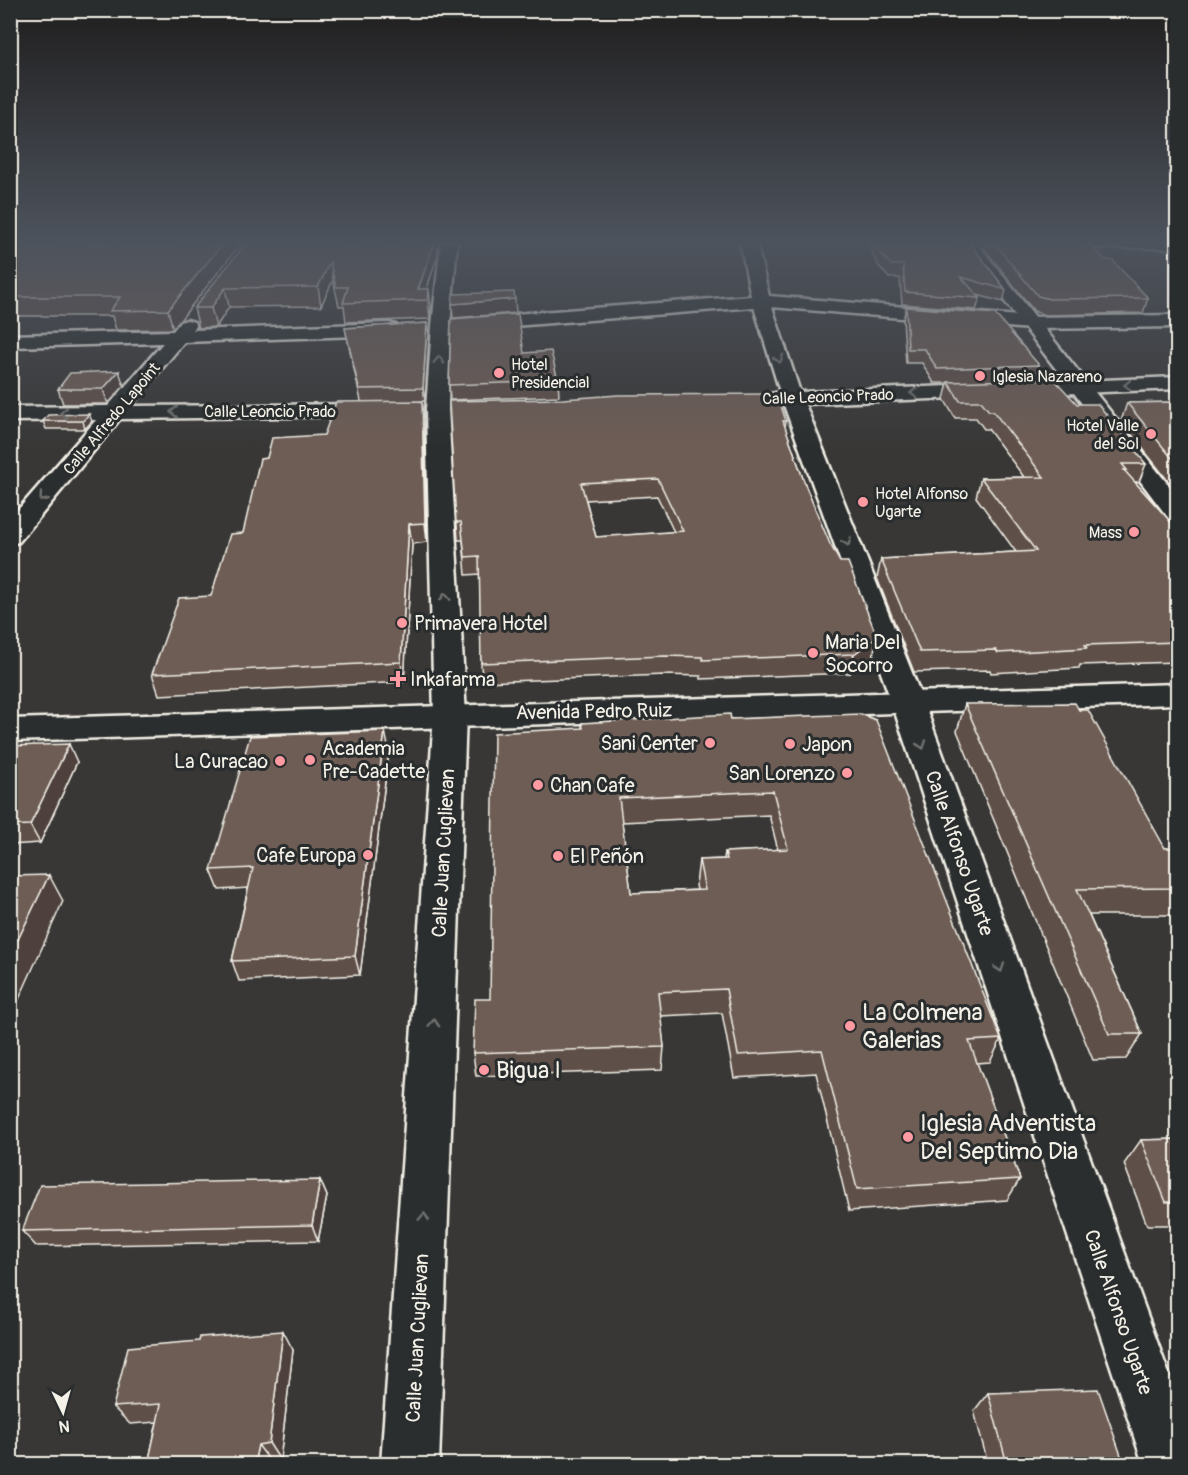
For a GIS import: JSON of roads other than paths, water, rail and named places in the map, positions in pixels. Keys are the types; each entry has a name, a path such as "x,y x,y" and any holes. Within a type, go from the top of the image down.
{"street":[{"name":"Calle Alfredo Lapoint","path":"10,536 117,412 199,311"},
{"name":"Calle Juan Cuglievan","path":"411,1464 450,715 422,327 427,311"},
{"path":"10,340 179,337 422,327 633,311"},
{"name":"Calle Alfonso Ugarte","path":"762,311 774,399 908,703 1172,1464"},
{"path":"882,311 1031,323 1178,321"},
{"path":"1022,311 1078,387 1177,512"},
{"name":"Calle Leoncio Prado","path":"774,399 1178,383"},
{"name":"Calle Leoncio Prado","path":"10,414 428,409"},
{"name":"Avenida Pedro Ruiz","path":"10,730 1178,694"}],"place":[{"name":"Hotel Presidencial","path":"499,373"},
{"name":"Iglesia Nazareno","path":"980,376"},
{"name":"Hotel Valle del Sol","path":"1151,434"},
{"name":"Hotel Alfonso Ugarte","path":"863,502"},
{"name":"Mass","path":"1134,532"},
{"name":"Primavera Hotel","path":"402,623"},
{"name":"Maria Del Socorro","path":"813,653"},
{"name":"Inkafarma","path":"398,679"},
{"name":"Sani Center","path":"710,743"},
{"name":"Japon","path":"790,744"},
{"name":"Academia Pre-Cadette","path":"310,760"},
{"name":"La Curacao","path":"280,761"},
{"name":"San Lorenzo","path":"847,773"},
{"name":"Chan Cafe","path":"538,785"},
{"name":"Cafe Europa","path":"368,855"},
{"name":"El Peñón","path":"558,856"},
{"name":"La Colmena Galerias","path":"850,1026"},
{"name":"Bigua I","path":"484,1070"},
{"name":"Iglesia Adventista Del Septimo Dia","path":"908,1137"}]}
